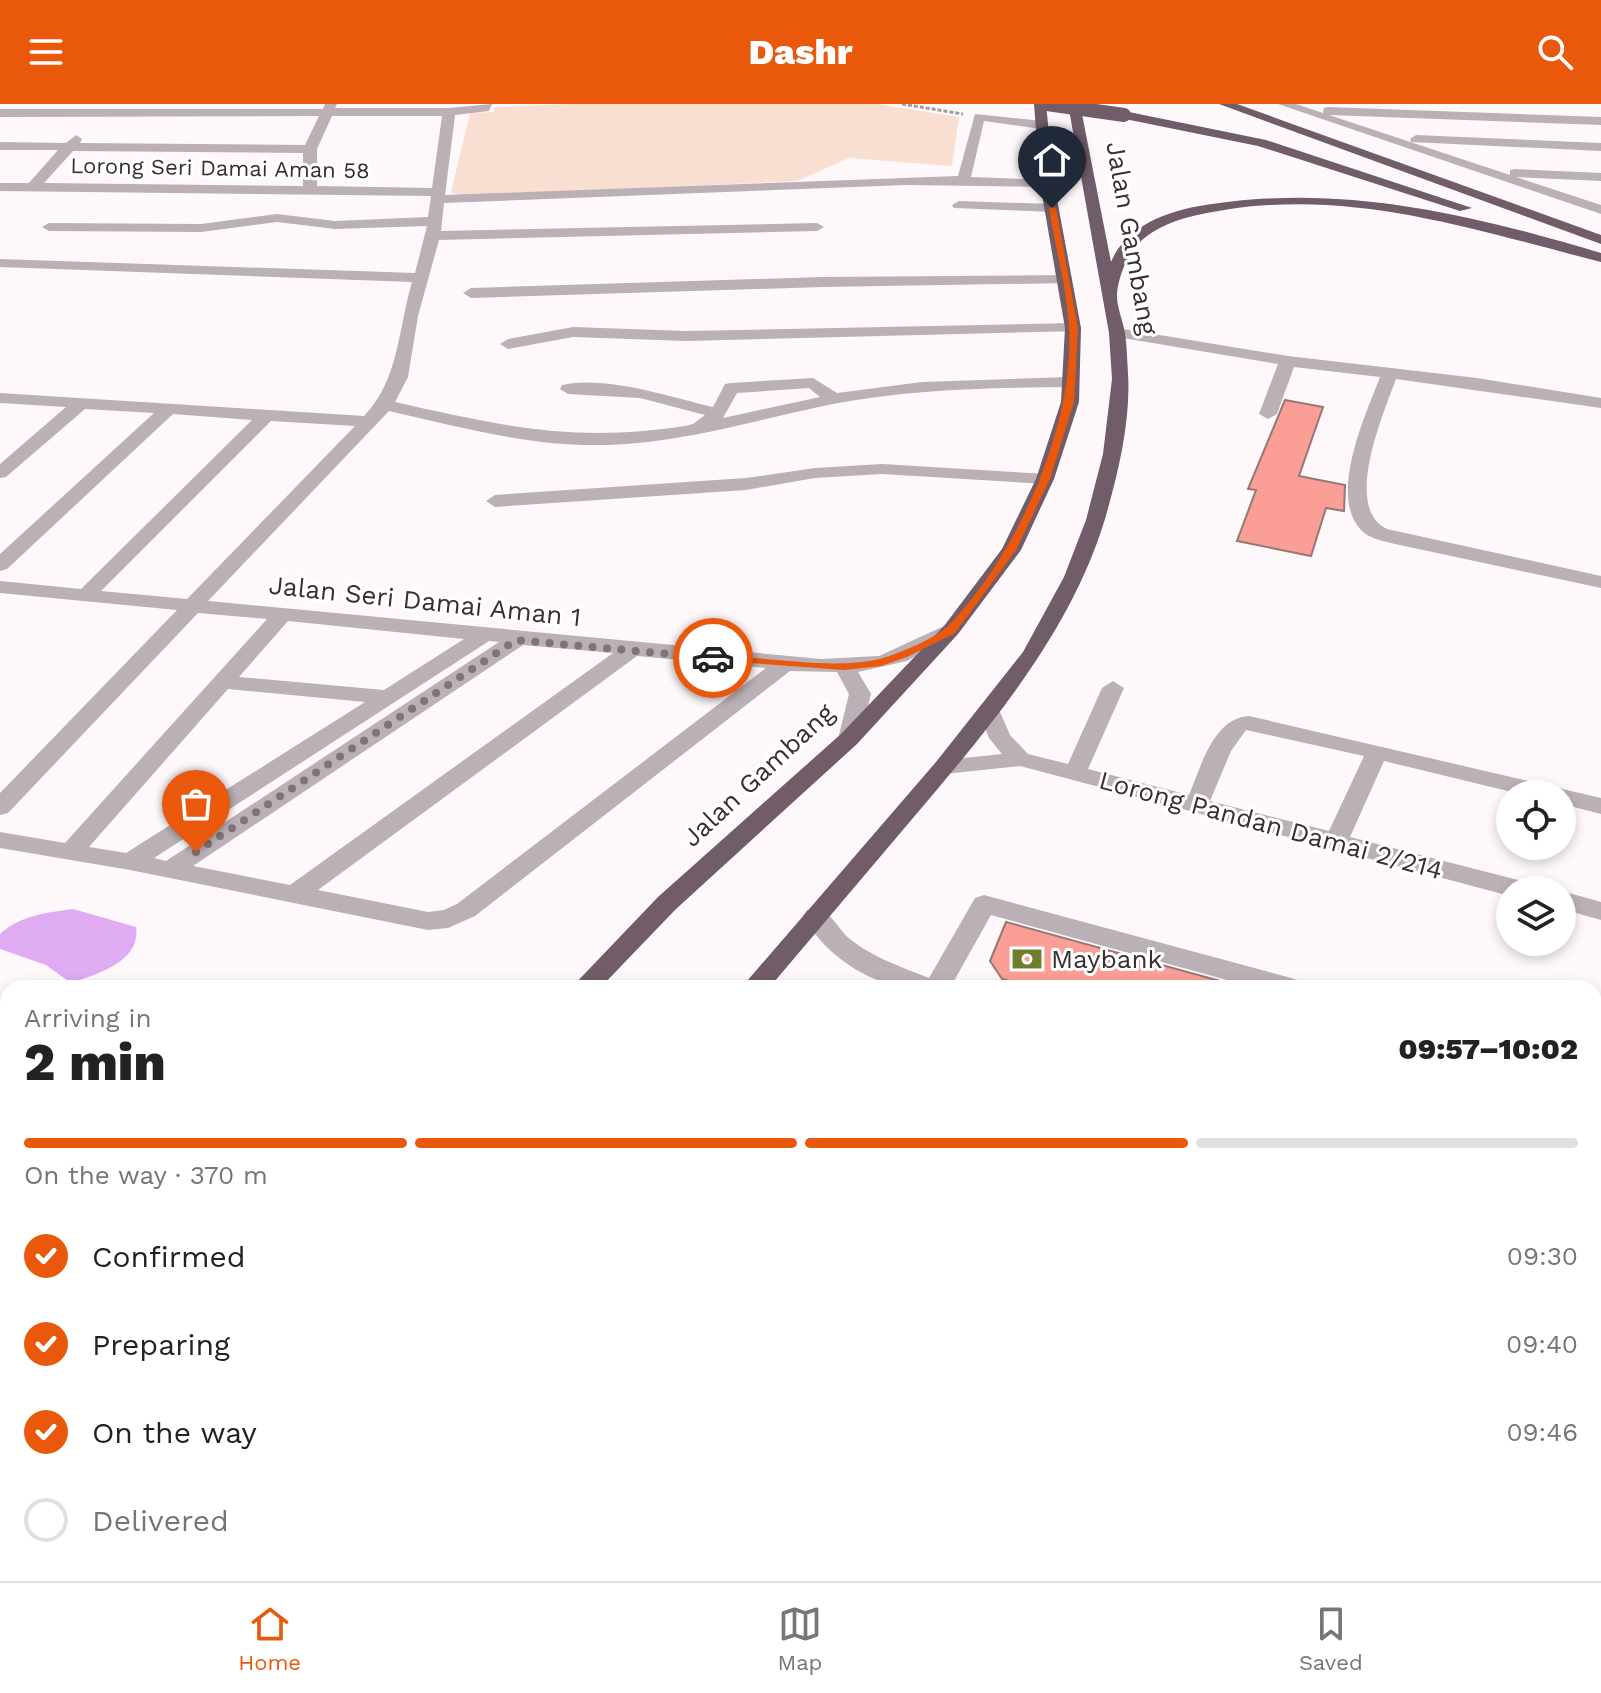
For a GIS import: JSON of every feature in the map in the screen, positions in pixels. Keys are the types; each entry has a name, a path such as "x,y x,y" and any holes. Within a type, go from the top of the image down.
{"highway":[{"path":"1047,104 1124,115 1261,143 1440,198 1579,252"},
{"name":"Jalan Gambang","path":"761,980 944,767 1032,654 1074,577 1095,520 1112,454 1120,379 1117,333 1074,104"},
{"path":"1137,104 1179,111"},
{"path":"1225,104 1601,240"},
{"name":"Jalan Gambang","path":"592,980 667,903 849,739 951,630 1011,550 1045,479 1070,402 1073,328 1067,280 1047,183 1041,114"},
{"path":"1222,119 1279,132 1462,188"},
{"path":"1110,296 1122,252 1141,232 1168,218 1198,210 1281,198 1375,204 1441,215 1601,258"}],"street":[{"path":"1,113 14,104"},
{"path":"64,113 75,104"},
{"path":"134,114 146,104"},
{"path":"1,113 134,114 328,108 414,108 449,112 485,108 486,104"},
{"path":"1291,107 1488,110 1601,121"},
{"path":"1291,107 1601,208"},
{"path":"310,190 310,149 328,108"},
{"path":"1488,110 1509,143"},
{"path":"0,807 385,405 400,377 410,316 434,228 449,112"},
{"path":"32,188 98,113"},
{"path":"964,178 979,117 1041,114"},
{"path":"1397,141 1601,147"},
{"path":"0,146 310,149"},
{"path":"1492,172 1601,177"},
{"name":"Lorong Seri Damai Aman 58","path":"0,187 310,190 440,196 670,191 804,182 964,178 1047,183"},
{"path":"959,205 1052,208"},
{"path":"49,227 201,228 277,218 335,225 434,228 817,227"},
{"path":"0,263 421,278"},
{"path":"471,293 822,282 1067,280"},
{"path":"508,344 573,332 686,336 1073,328"},
{"path":"1117,333 1288,361 1477,383 1601,403"},
{"path":"1268,414 1288,361"},
{"path":"1390,373 1360,460 1360,514 1367,524 1376,532 1395,538 1601,582"},
{"path":"385,405 499,433 537,439 597,440 698,429 833,399 961,384 1070,382"},
{"path":"698,429 719,413 731,388 813,383 833,399"},
{"path":"568,389 644,393 655,399 719,413"},
{"path":"0,398 369,422"},
{"path":"0,473 81,403"},
{"path":"0,565 169,409"},
{"path":"86,595 267,415"},
{"path":"495,501 746,484 815,473 882,469 1045,479"},
{"name":"Jalan Seri Damai Aman 1","path":"0,587 785,664 844,666 881,662 903,655 951,630"},
{"path":"70,853 283,614"},
{"path":"130,862 483,636"},
{"path":"169,870 516,640"},
{"path":"294,895 631,650"},
{"path":"0,840 130,862 428,921 448,919 466,910 785,664"},
{"path":"844,666 860,694 849,739"},
{"path":"222,682 388,697"},
{"path":"1075,774 1113,688"},
{"path":"989,710 1000,738 1020,759"},
{"path":"1195,807 1228,738 1238,725 1246,723 1270,726 1496,781"},
{"path":"1336,842 1377,752"},
{"name":"Lorong Pandan Damai 2/214","path":"944,767 1020,759 1496,883"},
{"path":"1576,800 1601,806"},
{"path":"941,980 984,904 1262,980"},
{"path":"1576,904 1601,911"},
{"path":"816,916 826,934 846,954 908,980"}],"path":[{"path":"902,104 979,117"}],"shaded area":[{"path":"571,104 877,104 959,117 952,166 849,158 797,181 461,196 451,192 470,113 493,112 495,107"},
{"path":"73,909 136,927 136,939 132,949 115,965 79,980 67,980 46,965 0,949 0,934 16,923 44,913"}],"building":[{"path":"1285,400 1323,407 1299,476 1345,485 1344,511 1326,508 1311,556 1237,541 1256,490 1248,489"},
{"path":"1006,922 1216,980 1006,980 990,961"}],"way so far":[{"path":"196,852 516,640 713,658"}],"place":[{"name":"Maybank","path":"1027,959"}],"route":[{"path":"713,658 844,666 881,662 903,655 951,630 1011,550 1045,479 1070,402 1073,328 1052,208"}]}
